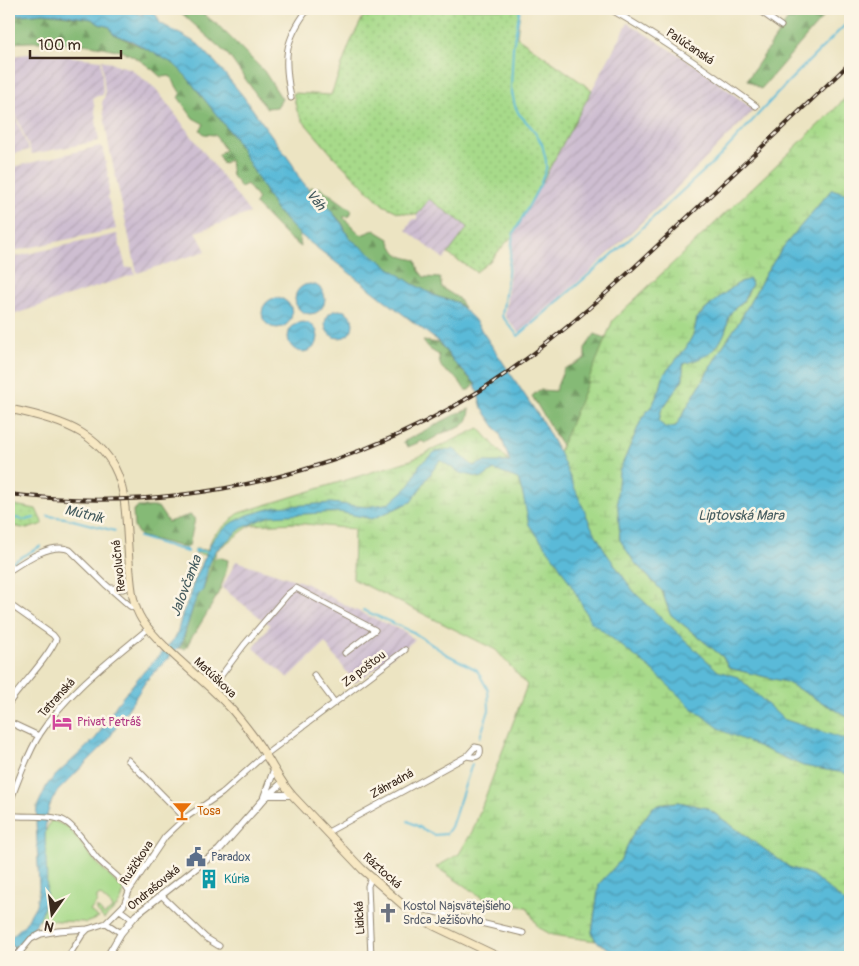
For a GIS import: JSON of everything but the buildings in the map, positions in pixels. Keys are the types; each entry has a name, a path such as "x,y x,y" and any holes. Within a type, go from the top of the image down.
{"main road":[{"name":"Revolučná","path":"9,409 61,422 86,435 107,456 115,470 123,494 130,579 136,609"},
{"name":"Matúškova","path":"136,609 149,628 178,659 244,723 292,795"},
{"name":"Ráztocká","path":"292,795 371,878 411,912 440,929 499,957"}],"street":[{"path":"291,98 286,70 287,50 295,30 308,9"},
{"name":"Palúčanská","path":"610,9 655,35 756,106"},
{"path":"756,9 781,26"},
{"name":"Matúškova","path":"9,572 55,547 70,550 130,606 136,609"},
{"path":"110,588 123,589 128,586 130,579"},
{"path":"211,689 244,645 296,588 375,630 345,654"},
{"path":"9,604 53,634 56,639 9,703"},
{"name":"Tatranská","path":"9,804 38,736 68,699 149,628"},
{"name":"Za poštou","path":"266,755 405,650"},
{"name":"Za poštou","path":"314,675 335,703"},
{"path":"9,722 38,736"},
{"name":"Ružičkova","path":"120,910 129,891 165,837 185,818 222,792 266,755"},
{"name":"Záhradná","path":"328,832 467,756"},
{"path":"128,760 185,818"},
{"name":"Ondrašovská","path":"266,797 274,770"},
{"name":"Ondrašovská","path":"107,957 121,933 132,920 219,850 266,797 282,782"},
{"path":"266,797 292,795"},
{"path":"9,815 50,817 71,825 101,863 124,883 129,891"},
{"name":"Lidická","path":"371,878 368,886 371,957"},
{"path":"161,895 206,938 219,946"},
{"path":"411,912 422,909 523,933"},
{"path":"16,957 31,939 41,934 88,929 106,923 120,910 132,920"},
{"path":"106,923 121,933"},
{"path":"68,957 82,934 88,929"},
{"path":"9,942 16,949"}],"shaded area":[{"path":"628,23 701,69 754,110 667,198 588,273 519,333 505,316 514,234"},
{"path":"39,53 101,60 103,95 93,97 99,141 32,154 9,99 9,56"},
{"path":"102,60 131,69 156,89 250,213 196,232 206,251 137,273 109,147 102,103 105,95"},
{"path":"9,102 29,150 9,155"},
{"path":"100,146 103,149 109,180 108,198 116,229 9,252 9,168"},
{"path":"429,199 468,227 444,259 406,230 413,219 417,219 417,215"},
{"path":"117,234 126,268 133,267 135,274 9,316 9,258"},
{"path":"236,561 305,583 353,609 405,632 415,640 355,683 325,643 288,678 254,648 270,625 222,588"}],"green space":[{"path":"177,9 197,9 220,27 264,71 282,99 277,107 266,108 229,56"},
{"path":"367,9 520,9 517,37 592,90 514,234 489,262 476,272 448,254 468,227 429,199 417,215 398,212 383,205 334,157 303,121 297,111 293,93 331,95 350,43"},
{"path":"795,9 830,9 761,89 747,80"},
{"path":"44,13 92,19 99,24 110,27 113,34 160,55 174,64 186,76 234,137 276,210 299,234 301,247 286,236 255,204 258,199 247,184 241,187 232,176 230,160 223,163 218,155 225,150 215,135 204,134 200,130 204,124 193,118 178,97 181,94 170,76 161,77 138,59 116,50 67,43 9,43 9,16"},
{"path":"850,93 850,195 832,189 784,246 766,273 739,322 676,426 666,428 659,422 661,411 683,379 683,363 705,356 716,347 724,334 731,312 743,302 752,284 750,280 740,282 697,317 694,333 686,348 664,374 660,389 653,404 642,418 619,472 634,562 662,591 670,614 723,657 729,668 786,682 850,718 850,907 812,875 789,867 707,808 679,802 666,803 653,807 633,834 620,861 599,884 592,932 596,941 552,935 538,927 527,907 501,905 483,898 436,867 459,854 473,830 527,685 496,650 353,579 354,529 296,523 251,525 217,550 203,590 192,587 206,555 195,553 195,549 207,550 213,536 239,513 411,460 479,428 511,464 559,452 613,320"},
{"path":"311,187 321,188 352,210 350,216 343,217 361,235 374,230 389,239 398,254 416,260 419,271 424,277 440,278 442,288 458,298 464,308 456,302 438,297 411,283 364,251 349,238 342,223 328,207 308,189"},
{"path":"595,334 612,341 570,460 532,396 539,390 555,391 564,369 585,359 585,348"},
{"path":"423,341 439,343 475,384 470,390 465,390 458,380 442,368 439,355 429,349"},
{"path":"470,409 467,420 461,427 443,433 425,443 422,441 408,447 403,442 458,413"},
{"path":"9,504 36,509 43,524 27,529 9,525"},
{"path":"138,507 158,507 168,522 190,515 195,519 189,546 186,548 140,536 134,527 133,510"},
{"path":"218,557 228,560 224,580 211,607 185,649 179,648 211,561"},
{"path":"51,820 68,827 94,860 123,890 120,903 104,919 97,911 97,907 104,915 111,910 112,906 100,895 90,911 99,918 85,923 38,920 46,900 45,833"}],"water":[{"name":"Váh","path":"9,9 126,9 143,15 140,9 150,9 157,16 160,23 198,44 243,96 293,165 298,176 313,195 328,207 342,224 349,238 411,283 438,297 456,302 474,319 542,421 559,452 592,528 607,554 634,592 718,671 738,677 783,719 850,741 850,774 803,766 723,731 692,708 651,669 590,621 556,560 529,525 518,479 494,470 482,478 460,473 440,460 411,502 372,519 339,512 270,516 242,528 215,551 208,568 203,590 194,604 181,645 146,681 106,743 57,792 46,820 47,884 41,915 27,936 9,953 9,939 25,924 36,905 39,888 37,807 47,785 96,738 117,704 176,637 183,612 192,592 192,587 215,537 230,524 248,515 276,507 331,503 367,507 390,503 410,485 420,464 435,452 454,449 473,466 484,462 510,462 500,434 482,408 475,383 455,363 439,342 299,234 276,210 234,137 186,76 174,64 132,41 113,34 110,27 99,24 92,19 44,13 9,16"},
{"name":"Liptovská Mara","path":"832,189 850,195 850,718 786,682 729,668 723,657 670,614 662,591 634,562 620,540 617,495 619,472 642,418 653,404 664,374 686,348 694,333 697,318 717,299 740,282 750,279 752,284 740,305 731,312 724,334 716,347 705,356 683,364 683,379 661,411 659,422 666,428 676,426 739,322 766,273 784,246"},
{"path":"310,284 321,288 325,299 321,310 310,314 299,310 295,299 299,288"},
{"path":"277,298 288,302 292,313 288,324 277,328 266,324 262,313 266,302"},
{"path":"339,310 349,314 353,324 349,334 339,338 329,334 325,324 329,314"},
{"path":"303,322 314,326 318,337 314,348 303,352 292,348 288,337 292,326"},
{"path":"679,802 707,808 789,867 812,875 850,907 850,957 622,957 596,941 592,933 599,884 620,861 633,834 653,807"}],"waterway":[{"path":"520,9 513,47 511,88 519,114 532,128 542,144 546,169 540,185 513,235 502,316 518,336 621,247 718,158 788,82 850,20"},
{"name":"Mútnik","path":"48,516 65,518 115,531"},
{"name":"Mútnik","path":"9,517 26,520 34,518"},
{"name":"Mútnik","path":"139,537 187,550"},
{"path":"9,564 41,546"},
{"name":"Mútnik","path":"181,550 187,552"},
{"name":"Mútnik","path":"195,550 208,552"},
{"name":"Mútnik","path":"195,552 202,551"},
{"path":"363,610 413,632 446,654 477,670 488,690 489,710 480,737"},
{"path":"408,821 434,835 446,834 451,827 472,764"}],"railway":[{"path":"9,494 74,499 140,498 205,491 270,479 333,460 394,436 453,407 531,356 595,303 850,63"}],"place":[{"name":"Privat Petráš","path":"62,722"},
{"name":"Tosa","path":"182,811"},
{"name":"Paradox","path":"196,857"},
{"name":"Kúria","path":"209,879"},
{"name":"Kostol Najsvätejšieho Srdca Ježišovho","path":"388,913"}],"water label":[{"name":"Jalovčanka","path":"186,586"}]}
